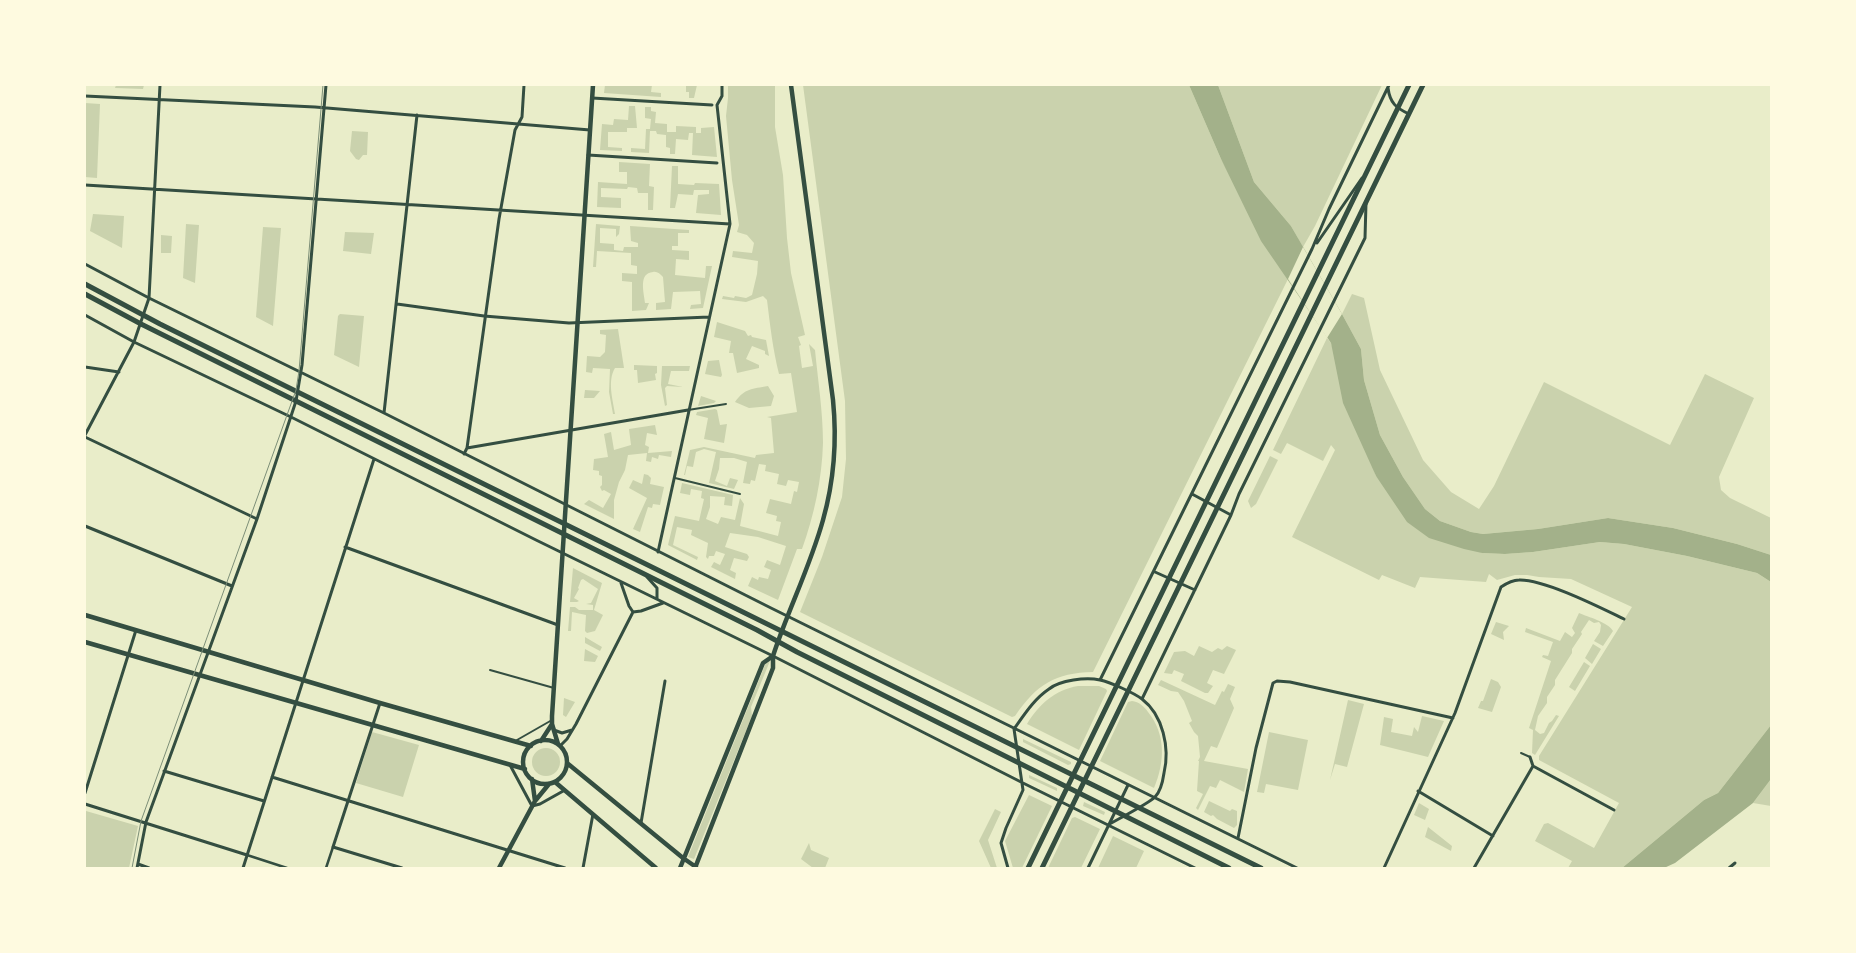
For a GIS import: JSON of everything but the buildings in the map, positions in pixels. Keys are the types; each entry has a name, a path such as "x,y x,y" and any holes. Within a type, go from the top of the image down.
{"main road":[{"path":"1028,868 1409,85"},
{"path":"1042,868 1423,85"},
{"path":"85,284 298,392 1261,868"},
{"path":"85,294 141,324 645,574 1230,868"}],"street":[{"path":"160,85 149,298 134,342 85,436 257,519"},
{"path":"149,868 137,866 146,822 257,519 296,401 302,372 326,85"},
{"path":"464,454 467,448 500,210 515,130 522,117 524,85"},
{"path":"499,868 534,803 552,783 564,774 567,763 565,754 553,730 552,722 593,85"},
{"path":"658,552 730,224 717,105 722,96 722,85"},
{"path":"567,763 696,868 773,668 773,656 781,631 823,522 831,480 835,439 833,400 791,85"},
{"path":"1388,86 1389,99 1398,109 1410,114"},
{"path":"1100,680 1285,306 1388,86"},
{"path":"85,96 324,108 590,130"},
{"path":"592,98 712,105"},
{"path":"384,413 417,115"},
{"path":"588,155 717,163"},
{"path":"1312,249 1371,164"},
{"path":"85,185 730,224"},
{"path":"1142,699 1232,515 1239,494 1364,238 1366,202"},
{"path":"85,264 149,298 302,372 658,552 1297,868"},
{"path":"397,304 484,316 577,323 709,317"},
{"path":"85,315 134,342 291,417 1195,868"},
{"path":"85,367 118,372"},
{"path":"467,448 688,410"},
{"path":"243,868 374,459"},
{"path":"1192,494 1232,515"},
{"path":"85,526 232,586"},
{"path":"345,547 558,625"},
{"path":"1155,572 1195,590"},
{"path":"645,574 657,588 657,599"},
{"path":"1384,868 1453,718 1502,587 1507,583 1517,580 1530,580 1557,589 1624,619"},
{"path":"620,582 633,612"},
{"path":"633,612 654,608 664,603"},
{"path":"559,745 567,739 573,730 633,612"},
{"path":"85,615 531,746"},
{"path":"85,793 136,630"},
{"path":"85,642 525,769"},
{"path":"680,868 763,664 773,656"},
{"path":"1008,868 1002,843 1006,828 1023,790 1014,729 1032,704 1049,688 1069,680 1100,680 1142,699 1154,712 1166,743 1166,766 1155,797 1108,825"},
{"path":"641,823 665,682"},
{"path":"1238,838 1256,748 1273,684 1277,682 1290,682 1453,718"},
{"path":"326,868 380,703"},
{"path":"541,741 552,722"},
{"path":"553,730 562,733 573,730"},
{"path":"534,803 532,780 525,769 524,757 531,746 541,741 547,740 559,745"},
{"path":"1530,757 1533,766 1614,810"},
{"path":"510,765 534,803 540,804 566,790"},
{"path":"1474,868 1533,766"},
{"path":"164,771 264,801"},
{"path":"272,777 566,868"},
{"path":"532,780 538,783 552,783 566,790 656,868"},
{"path":"1088,868 1128,785"},
{"path":"1418,792 1492,836"},
{"path":"85,804 288,868"},
{"path":"584,868 593,814"},
{"path":"333,847 402,868"},
{"path":"1729,868 1735,863"}],"lane":[{"path":"688,410 726,404"},
{"path":"674,478 740,494"},
{"path":"490,670 554,688"},
{"path":"514,741 552,722"},
{"path":"1521,753 1530,757"}],"shaded area":[{"path":"116,85 144,85 143,89 115,88"},
{"path":"605,85 652,85 651,92 661,93 661,97 604,93"},
{"path":"686,85 697,85 694,98 689,98 689,92 686,92"},
{"path":"728,85 775,85 775,127 783,175 791,273 805,335 798,337 801,345 799,346 802,368 813,366 809,344 815,350 821,408 823,443 814,510 802,549 797,549 778,600 748,586 752,577 758,580 759,577 768,579 771,570 764,567 767,560 780,565 786,546 758,537 730,533 725,547 747,554 749,557 747,561 734,558 730,570 736,573 735,579 711,567 714,562 720,565 725,554 716,551 714,556 709,556 708,559 706,557 708,543 691,535 692,530 677,527 673,545 698,557 697,560 668,545 675,516 699,521 704,499 701,498 702,491 691,489 690,495 680,493 682,483 733,495 732,506 724,505 725,497 710,496 710,507 706,519 718,524 721,517 735,520 740,498 744,504 740,526 778,536 781,522 776,521 777,516 766,513 770,499 791,504 794,491 797,492 799,482 788,480 786,486 777,484 779,474 765,471 766,465 759,464 755,481 751,480 750,484 743,483 747,462 734,458 720,458 715,481 727,486 730,478 738,480 734,489 709,483 716,452 704,449 696,452 693,467 687,466 684,475 690,450 704,447 755,458 756,455 774,453 771,418 767,417 797,412 791,373 779,374 773,347 767,300 763,296 746,302 722,299 723,296 746,298 752,295 758,261 732,257 733,251 752,253 754,243 747,235 737,232 739,225 732,180 726,116"},
{"path":"803,85 1189,85 1221,159 1288,279 1093,672 1068,675 1048,682 1039,688 1015,716 1012,717 800,612 822,557 842,497 846,459 845,401"},
{"path":"1189,85 1218,85 1254,182 1291,226 1361,349 1364,380 1380,435 1403,477 1425,509 1440,521 1471,532 1483,534 1538,529 1608,518 1673,528 1737,544 1771,555 1771,582 1757,573 1687,556 1624,544 1600,542 1533,552 1482,553 1429,538 1407,522 1376,476 1343,403 1331,343 1261,241 1221,159"},
{"path":"1218,85 1382,85 1315,226 1303,247 1291,226 1254,182"},
{"path":"85,103 100,104 97,178 85,177"},
{"path":"629,106 635,106 637,128 627,128 627,132 608,132 608,147 622,148 622,151 600,150 602,124 613,125 614,119 628,120"},
{"path":"645,107 651,107 651,111 656,112 655,123 667,124 667,132 676,132 676,126 696,127 696,133 701,133 701,128 714,127 717,157 692,155 693,133 689,133 688,140 676,139 675,154 670,154 670,148 666,147 666,135 657,134 656,131 650,131 649,153 631,152 631,148 645,149 646,129 650,129 651,119 645,118"},
{"path":"352,131 368,132 367,155 363,155 359,160 350,151"},
{"path":"619,162 650,164 649,186 654,187 653,210 648,210 648,193 638,193 637,188 628,187 627,189 601,188 601,197 621,198 621,208 597,207 598,182 627,184 627,172 619,172"},
{"path":"672,166 678,166 678,184 719,184 721,215 696,213 698,195 709,194 709,190 694,190 693,195 678,194 675,208 670,208"},
{"path":"93,214 124,216 122,248 90,231"},
{"path":"186,224 199,225 195,283 183,278"},
{"path":"596,224 620,226 619,234 616,237 616,229 600,228 600,243 614,244 614,250 623,251 624,247 638,247 638,243 631,241 630,226 689,230 689,233 678,233 678,246 672,246 672,250 689,251 689,260 676,259 675,275 705,278 706,266 712,266 703,308 690,309 691,305 701,304 700,291 673,292 671,309 656,310 656,303 665,302 663,277 654,272 648,273 645,276 643,284 645,303 649,303 646,310 632,311 632,282 622,281 622,273 637,274 637,266 631,265 631,253 597,251 596,267 593,267"},
{"path":"263,227 281,228 273,326 256,317"},
{"path":"345,232 374,233 371,254 343,251"},
{"path":"161,235 172,236 171,253 161,253"},
{"path":"1352,294 1364,298 1380,370 1423,460 1451,492 1479,509 1494,486 1544,382 1670,445 1705,374 1754,398 1719,477 1721,490 1730,498 1771,518 1771,555 1737,544 1673,528 1608,518 1538,529 1483,534 1471,532 1440,521 1425,509 1403,477 1380,435 1364,380 1361,349 1342,314"},
{"path":"340,314 364,316 359,367 334,355 338,316"},
{"path":"717,322 745,331 748,336 751,335 752,337 766,340 769,356 765,354 765,351 752,346 746,359 759,365 759,368 737,373 733,353 729,353 731,341 714,337"},
{"path":"618,329 624,368 615,368 611,379 615,414 613,414 609,392 610,369 593,368 592,373 586,372 587,356 600,357 605,352 606,335 600,334 600,330"},
{"path":"1327,338 1331,343 1376,476 1482,553 1533,552 1600,542 1624,544 1687,556 1757,573 1771,582 1771,725 1718,793 1704,800 1622,868 1568,868 1572,861 1535,841 1544,824 1548,823 1594,848 1619,803 1539,760 1539,756 1632,607 1571,579 1527,575 1515,575 1497,580 1489,574 1486,582 1420,577 1415,588 1382,575 1379,580 1292,537 1335,450 1331,445 1323,461 1287,443 1281,454 1273,450"},
{"path":"719,360 721,377 705,374 708,361"},
{"path":"634,365 657,366 656,380 638,383 637,370 634,370"},
{"path":"662,366 690,366 689,371 671,371 668,384 683,387 667,386 665,388 667,405 665,406 661,385"},
{"path":"768,386 774,396 771,406 749,408 735,402 746,392"},
{"path":"585,390 600,391 594,398 584,398"},
{"path":"701,396 716,401 698,406"},
{"path":"717,410 720,425 727,424 724,443 704,439 708,418 696,415 697,412"},
{"path":"655,425 657,435 647,433 645,445 649,447 648,453 672,451 671,457 659,455 658,459 652,457 651,462 646,461 647,453 628,455 625,470 619,482 614,500 614,519 584,504 589,500 603,508 611,494 604,490 602,491 600,487 602,485 602,476 599,475 599,471 593,470 594,459 608,457 604,434 611,432 614,450 631,445 629,429"},
{"path":"1270,456 1278,460 1256,504 1251,508 1248,501"},
{"path":"644,474 651,478 650,484 664,487 660,505 653,504 652,508 648,507 640,532 633,529 647,498 629,488 633,480 642,484"},
{"path":"573,568 602,583 594,610 603,615 595,631 587,633 585,631 586,615 572,612 571,631 568,631 570,607 575,607 579,610 593,610 593,605 586,604 591,603 598,589 583,579 574,598 579,601 570,602"},
{"path":"1579,613 1602,622 1613,631 1603,646 1594,641 1600,632 1601,625 1599,622 1594,623 1589,620 1581,632 1582,634 1572,649 1572,653 1555,680 1555,685 1547,697 1547,703 1538,716 1535,730 1540,734 1544,733 1556,715 1559,716 1535,755 1532,753 1533,730 1529,728 1551,661 1542,657 1543,655 1548,656 1553,642 1525,632 1526,628 1560,641 1565,632 1572,637 1575,633 1572,628"},
{"path":"1496,622 1509,626 1503,632 1504,640 1491,634"},
{"path":"585,637 602,647 600,651 585,643"},
{"path":"1593,644 1601,649 1592,664 1585,658"},
{"path":"1199,646 1212,652 1218,648 1222,650 1227,646 1236,650 1224,674 1213,670 1207,683 1213,686 1208,693 1181,681 1184,674 1174,670 1172,674 1164,673 1174,652 1185,651 1194,656"},
{"path":"585,649 598,656 595,662 584,661"},
{"path":"767,660 770,661 751,707 752,716 694,859 688,857"},
{"path":"1584,662 1590,666 1575,691 1569,687"},
{"path":"1491,679 1498,682 1501,687 1492,712 1478,708 1481,701 1483,701"},
{"path":"1161,680 1215,705 1228,684 1235,687 1230,699 1234,708 1217,748 1211,746 1204,761 1248,769 1244,792 1220,780 1216,788 1210,786 1198,810 1196,808 1203,794 1197,791 1198,761 1200,757 1198,736 1189,723 1192,721 1184,701 1178,692 1158,685"},
{"path":"1078,686 1099,686 1107,691 1079,750 1027,724 1048,699 1062,691"},
{"path":"564,698 575,702 566,717 563,715"},
{"path":"1348,700 1364,704 1347,767 1335,764 1330,780"},
{"path":"1132,701 1143,706 1154,721 1161,739 1162,758 1154,788 1100,761 1128,702"},
{"path":"1422,716 1444,721 1428,757 1380,745 1384,717 1393,719 1391,732 1412,736 1414,727 1418,732"},
{"path":"1771,725 1771,779 1753,803 1675,863 1664,868 1622,868 1704,800 1718,793"},
{"path":"372,732 419,745 403,797 356,783"},
{"path":"1269,732 1308,740 1298,790 1266,784 1264,793 1257,792"},
{"path":"1023,739 1071,762 1071,764 1068,765 1023,742"},
{"path":"546,748 556,752 560,762 556,772 546,776 536,772 532,762 536,752"},
{"path":"1029,775 1057,788 1057,791 1029,778"},
{"path":"1771,779 1771,806 1753,803"},
{"path":"1029,795 1052,806 1022,868 1013,868 1005,841"},
{"path":"1209,801 1230,811 1232,809 1237,811 1237,825 1234,828 1213,815 1211,816 1204,812"},
{"path":"1084,802 1105,812 1104,815 1083,806"},
{"path":"1419,803 1429,809 1425,820 1414,815"},
{"path":"995,809 1001,812 988,840 997,868 991,868 979,841"},
{"path":"86,811 138,826 129,868 85,868"},
{"path":"1075,817 1100,829 1081,868 1048,868 1072,818"},
{"path":"1428,827 1452,846 1451,851 1425,837"},
{"path":"1113,836 1144,851 1136,868 1098,868"},
{"path":"809,843 811,850 829,858 825,868 813,868 801,859"}],"pier":[{"path":"1303,247 1342,314 1327,338 1288,279"}],"tram line":[{"path":"132,868 141,821 296,390 323,85"}]}
